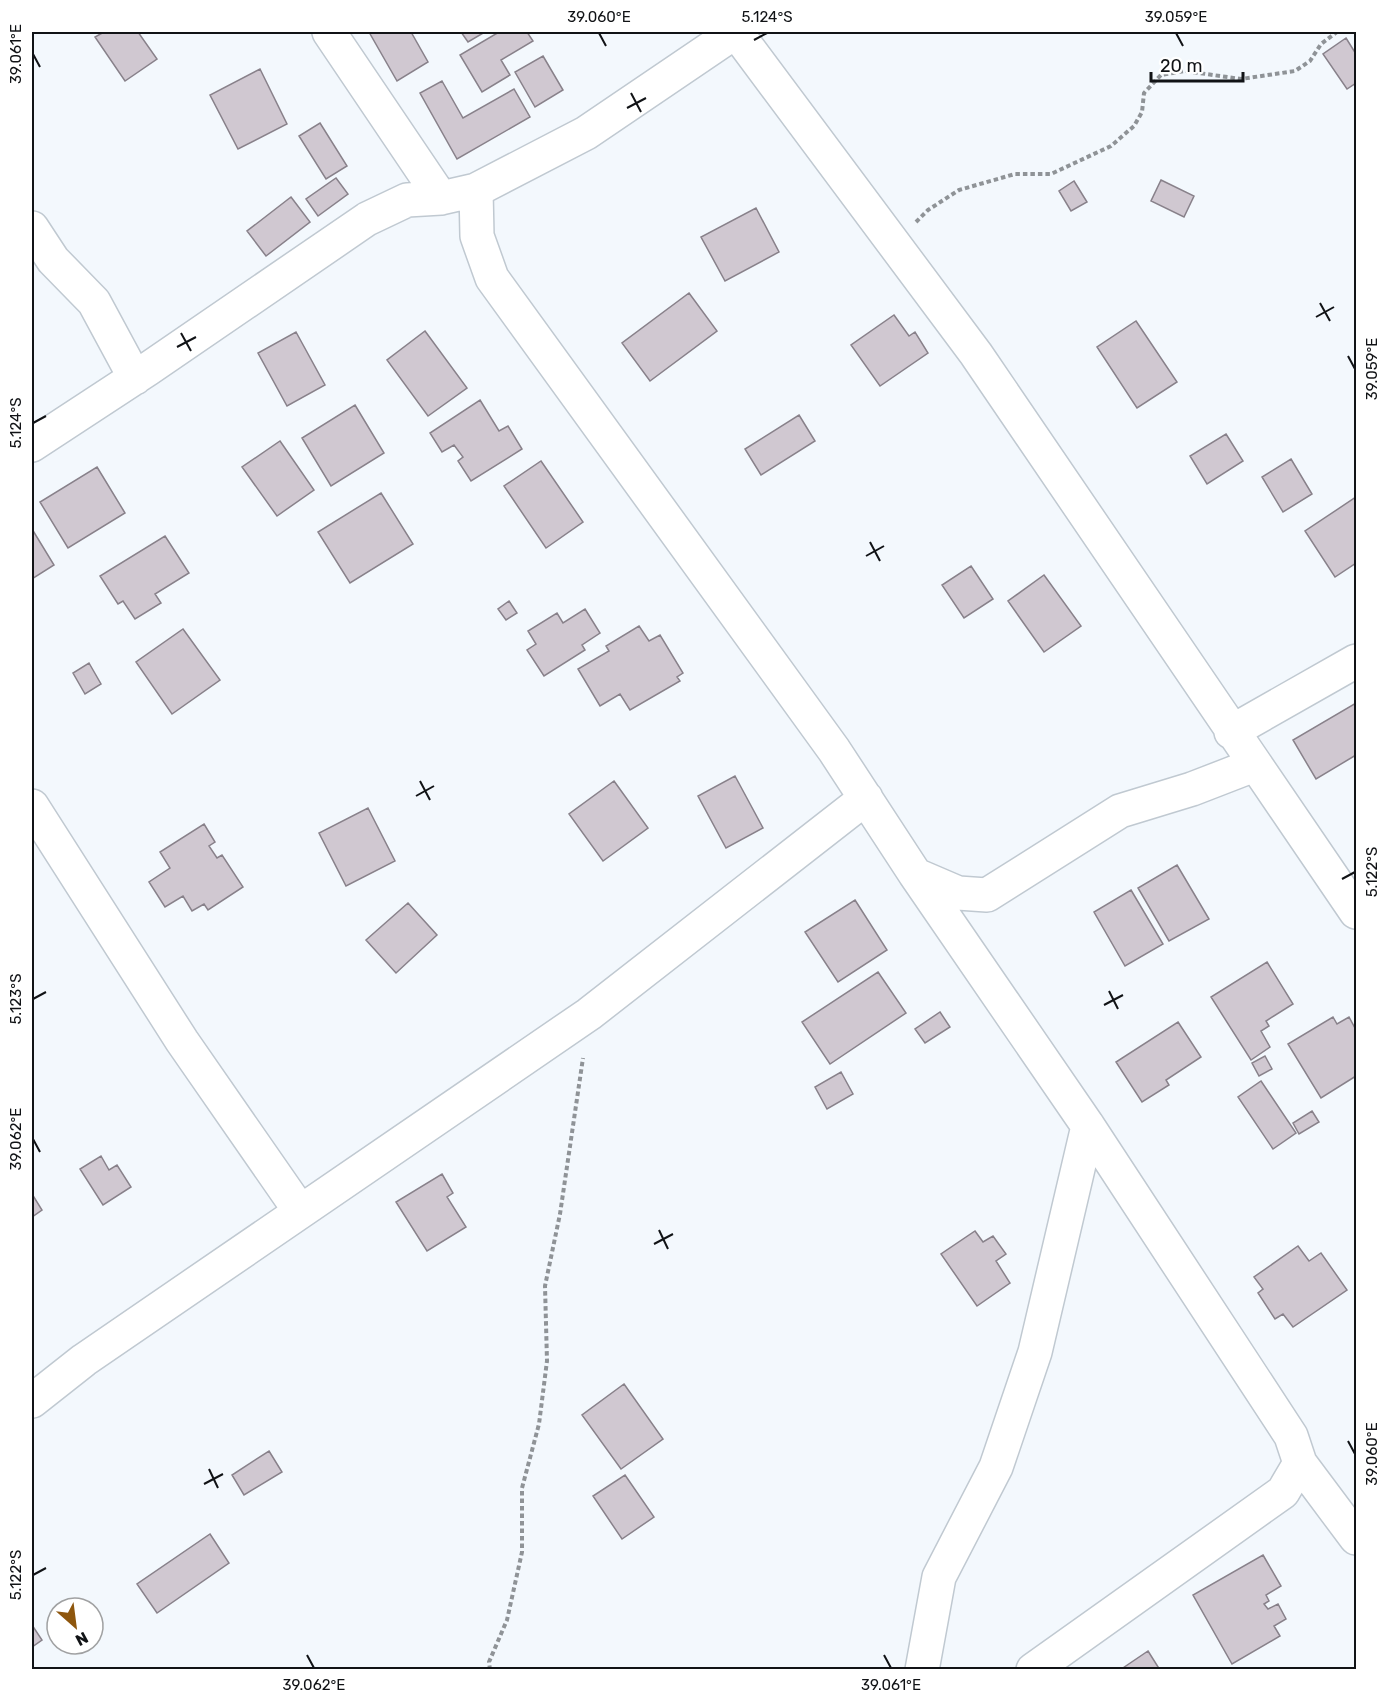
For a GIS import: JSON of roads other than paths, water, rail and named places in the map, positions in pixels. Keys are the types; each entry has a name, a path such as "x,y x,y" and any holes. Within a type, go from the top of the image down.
{"street":[{"path":"329,32 441,198"},
{"path":"32,445 135,378 367,219 407,200 441,198 476,190 586,133 736,32 894,248 976,354 1231,732 1356,912"},
{"path":"476,190 477,236 492,278 834,750 915,874 1089,1126 1262,1388 1291,1436 1300,1464 1356,1538"},
{"path":"32,228 53,260 94,302 135,378"},
{"path":"1231,732 1356,661"},
{"path":"915,874 958,893 987,895 1120,811 1192,789 1254,765"},
{"path":"32,1401 84,1360 589,1014 866,798"},
{"path":"32,806 182,1041 300,1211"},
{"path":"922,1670 939,1577 996,1467 1035,1352 1089,1126"},
{"path":"1033,1670 1283,1492 1300,1464"}]}
